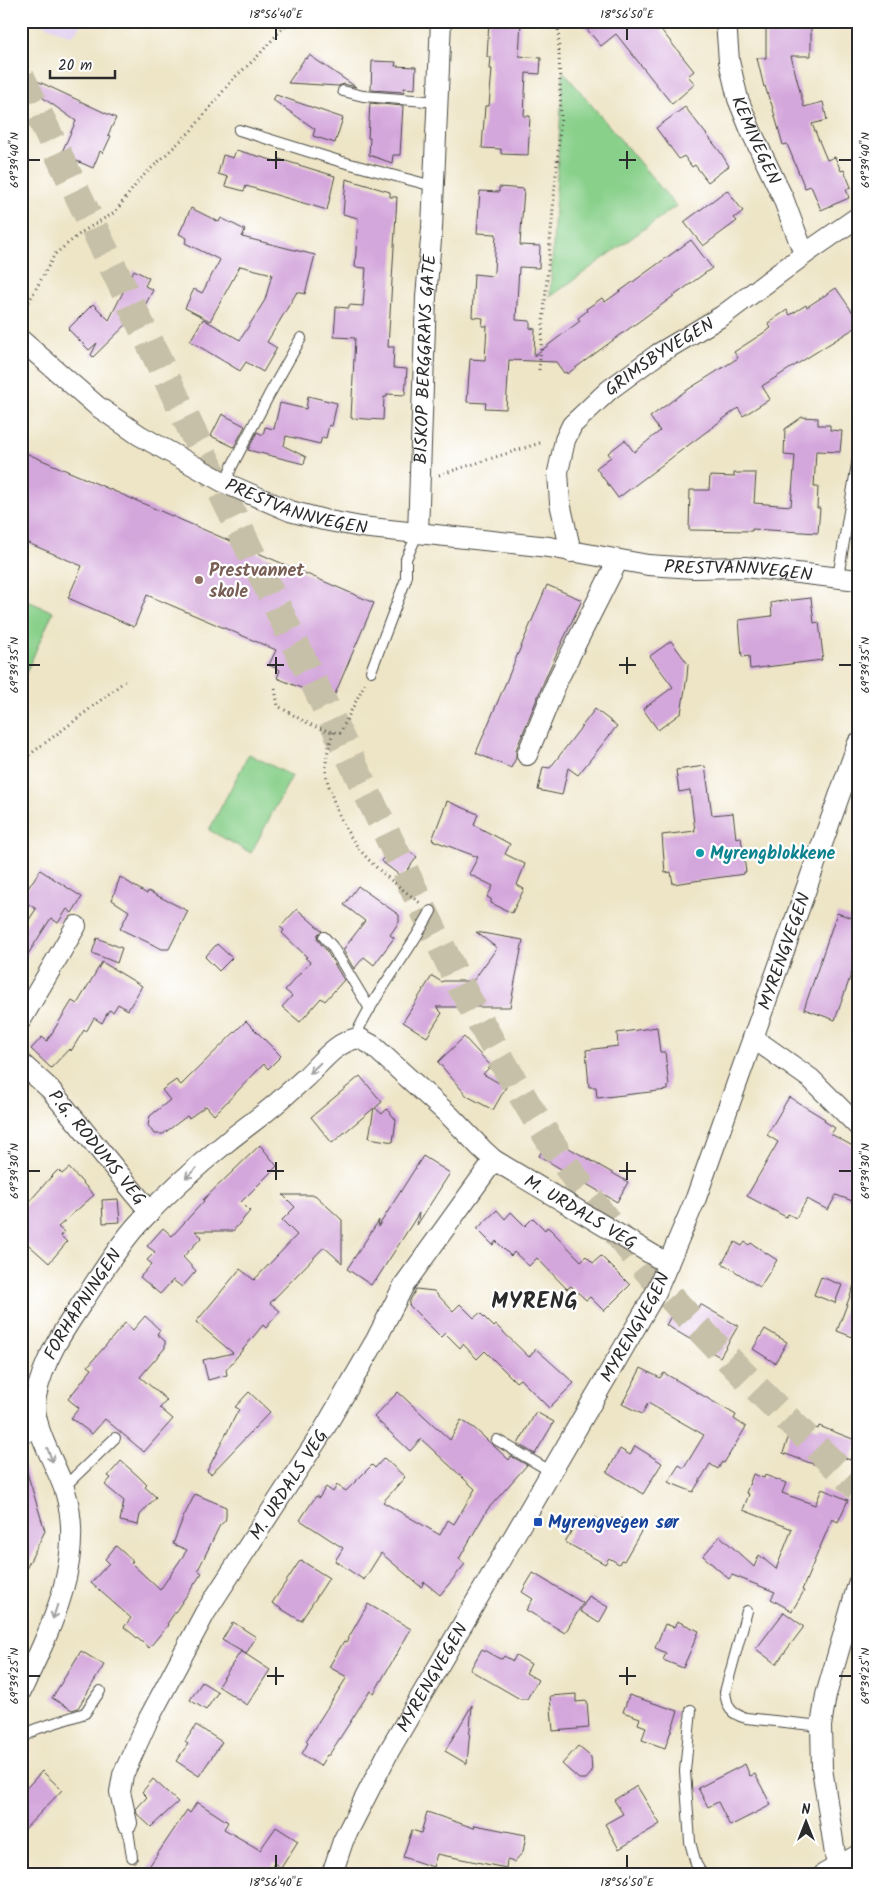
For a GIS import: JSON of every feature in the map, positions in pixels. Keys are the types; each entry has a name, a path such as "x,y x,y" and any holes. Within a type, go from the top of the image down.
{"street":[{"name":"BISKOP BERGGRAVS GATE","path":"418,533 424,345 441,21"},
{"name":"KEMIVEGEN","path":"724,22 729,61 738,99 783,198 804,254"},
{"name":"GRIMSBYVEGEN","path":"571,552 560,503 558,472 564,440 572,425 609,390 658,354 722,316 804,254 858,217"},
{"name":"PRESTVANNVEGEN","path":"21,340 98,406 139,435 225,483 290,511 361,527 486,539 648,565 694,568 745,567 858,580"},
{"path":"527,755 559,677 618,560"},
{"name":"MYRENGVEGEN","path":"332,1874 342,1841 373,1780 639,1323 668,1264 696,1198 858,743"},
{"path":"21,1020 76,926"},
{"name":"M. URDALS VEG","path":"354,1039 360,1038 372,1045 450,1116 494,1160 668,1264"},
{"path":"753,1038 811,1079 858,1126"},
{"name":"FORHÅPNINGEN","path":"31,1409 39,1383 56,1344 109,1263 137,1225 192,1172 267,1111 332,1051 345,1042 354,1039"},
{"name":"P.G. RODUMS VEG","path":"21,1063 50,1089 150,1212"},
{"name":"M. URDALS VEG","path":"127,1823 120,1792 123,1775 147,1722 205,1613 323,1431 376,1340 404,1285 494,1160"},
{"path":"21,1435 31,1409"},
{"path":"21,1691 54,1618 68,1568 72,1526 64,1487 31,1409"},
{"path":"858,1584 826,1695 821,1726 822,1768 833,1871 858,1855"}],"lane":[{"path":"343,91 363,96 438,102"},
{"path":"239,130 339,161 433,186"},
{"path":"225,483 269,395 301,338"},
{"path":"838,577 858,458"},
{"path":"371,671 406,579 406,559 418,533"},
{"path":"354,1039 362,1021 414,942 431,911"},
{"path":"324,937 332,946 370,1009"},
{"path":"64,1487 115,1438"},
{"path":"497,1440 552,1472"},
{"path":"747,1610 725,1692 726,1704 737,1716 821,1726"},
{"path":"21,1739 36,1729 85,1713 100,1691"},
{"path":"691,1710 685,1771 690,1842 696,1864 702,1874"},
{"path":"127,1823 132,1856"}],"path":[{"path":"21,325 26,307 55,254 82,232 115,212 140,180 191,131 233,79 256,58 289,21"},
{"path":"539,370 561,117 558,21"},
{"path":"432,478 542,442 564,440"},
{"path":"275,689 278,706 303,722 333,732 340,732 371,671"},
{"path":"21,761 125,681"},
{"path":"333,732 326,766 329,787 345,830 359,850 392,882 431,911"}],"shaded area":[{"path":"34,21 84,21 72,36"}],"green space":[{"path":"563,71 676,206 550,297"},
{"path":"21,598 53,612 21,684"},
{"path":"249,754 292,776 251,853 209,830"}],"building":[{"path":"489,21 521,21 519,56 541,58 540,74 526,73 524,116 530,116 528,155 501,154 501,149 482,148 485,106 489,106 492,69 490,69 491,57 487,57"},
{"path":"580,21 654,21 694,71 688,76 695,84 672,104 616,34 601,46"},
{"path":"766,21 811,21 811,56 791,56 804,107 823,102 827,120 812,124 827,160 835,157 841,171 844,170 851,187 846,189 849,198 821,210 811,186 805,188 787,144 783,145 771,102 764,87 757,58 766,58"},
{"path":"309,55 356,87 344,84 338,86 288,83"},
{"path":"372,61 396,62 395,66 416,67 415,89 404,88 404,92 371,90"},
{"path":"31,78 116,118 108,135 111,136 103,153 100,151 93,168 61,154 76,121 26,86"},
{"path":"276,95 343,118 335,143 313,136 315,129 273,100"},
{"path":"370,103 403,106 400,155 393,155 392,163 369,155"},
{"path":"685,107 729,166 708,182 695,165 692,167 684,156 679,159 656,128"},
{"path":"236,150 279,162 279,159 335,176 327,210 246,186 244,191 225,186 228,177 218,174 223,155 233,158"},
{"path":"346,179 390,192 390,197 397,197 388,347 394,347 393,368 407,369 405,395 387,394 387,397 384,397 383,420 351,418 355,338 334,337 336,307 349,308 349,305 363,306 366,268 355,267 358,218 343,214"},
{"path":"499,187 524,189 520,245 540,246 539,268 519,267 516,320 530,321 530,328 535,329 534,356 580,321 578,318 587,311 586,309 602,298 605,302 691,240 712,268 567,374 566,372 564,373 556,362 509,360 506,409 485,408 486,403 467,402 470,359 485,360 487,326 482,326 483,318 472,317 474,274 493,276 494,271 496,234 477,233 480,191 499,192"},
{"path":"727,190 743,211 734,218 737,221 703,246 684,222"},
{"path":"191,208 219,222 221,218 245,230 242,237 315,255 305,294 297,292 267,342 277,348 263,372 246,362 240,371 190,341 203,319 240,340 265,300 272,274 240,266 210,321 185,308 194,289 202,293 220,260 185,243 187,238 179,234"},
{"path":"134,270 149,278 145,286 153,290 140,315 137,314 93,357 91,355 97,343 89,350 68,329 93,304 109,320"},
{"path":"836,288 858,320 858,326 762,386 770,399 743,416 738,408 618,498 596,468 611,457 608,453 625,440 634,452 660,431 650,417 684,392 738,358 734,352 771,328 768,323 787,310 790,315 806,305 807,307"},
{"path":"308,396 337,403 332,426 329,425 326,438 322,437 320,444 286,436 284,446 306,457 304,464 248,450 257,432 263,435 265,427 274,429 280,403 306,409"},
{"path":"222,414 245,426 234,447 211,436"},
{"path":"802,417 818,418 818,425 830,425 830,430 842,431 840,452 816,451 814,487 818,487 817,508 820,508 818,533 752,529 752,531 689,530 690,490 709,490 710,476 734,477 734,473 756,473 754,503 791,506 795,456 784,455 785,429"},
{"name":"Prestvannet skole","path":"21,451 374,603 332,701 277,678 280,670 269,665 276,650 147,595 134,627 68,598 82,566 21,540"},
{"path":"547,585 582,600 548,672 516,750 516,758 511,768 476,753"},
{"path":"811,598 814,623 819,622 822,660 750,669 749,656 742,657 739,620 772,616 771,603"},
{"path":"671,641 688,664 687,677 681,713 658,730 643,709 673,687 650,656"},
{"path":"595,709 617,726 578,775 568,768 562,795 538,790 543,767 550,768"},
{"name":"Myrengblokkene","path":"705,766 712,815 733,813 736,838 741,837 746,872 744,874 673,884 671,872 665,873 662,835 695,831 690,790 679,792 676,770"},
{"path":"447,801 478,814 474,825 510,844 505,854 525,864 517,885 524,889 512,913 491,903 491,899 487,897 493,886 469,874 478,857 432,840"},
{"path":"396,841 417,857 402,877 381,861"},
{"path":"40,870 82,897 72,913 67,909 58,923 51,918 21,965 21,932 36,909 21,899"},
{"path":"120,877 147,894 148,891 188,911 169,949 162,949 120,929 129,911 112,900"},
{"path":"358,886 399,915 399,922 390,935 394,938 374,965 364,957 354,969 343,950 365,921 344,905"},
{"path":"297,909 322,931 318,934 317,939 344,980 325,1001 321,998 300,1022 282,1007 292,996 285,990 310,962 282,933 284,930 280,927"},
{"path":"837,913 858,920 858,955 835,1020 804,1009"},
{"path":"476,932 523,940 510,1007 436,1007 442,1013 427,1037 403,1022 432,976 442,982 473,981 497,948"},
{"path":"97,938 122,948 117,963 92,953"},
{"path":"217,944 232,958 219,971 205,957"},
{"path":"102,962 142,986 128,1010 118,1004 113,1012 109,1010 102,1023 94,1018 71,1051 69,1049 51,1068 31,1049 42,1037 47,1041 72,1001 77,1004"},
{"path":"246,1021 281,1056 268,1069 264,1064 214,1115 206,1106 189,1118 187,1116 163,1134 154,1134 148,1125 150,1116 170,1100 162,1090 176,1080 181,1085"},
{"path":"657,1027 660,1052 665,1052 668,1090 597,1098 596,1087 589,1087 586,1050 618,1046 617,1033"},
{"path":"464,1037 491,1066 483,1074 506,1087 493,1110 467,1096 438,1062"},
{"path":"360,1076 382,1102 375,1108 382,1114 387,1109 396,1120 393,1142 369,1138 374,1108 332,1143 311,1117"},
{"path":"789,1097 825,1119 824,1121 835,1128 831,1134 858,1149 858,1203 836,1195 828,1210 807,1199 796,1218 788,1214 786,1217 747,1196 778,1142 767,1135"},
{"path":"550,1137 628,1182 617,1202 539,1156"},
{"path":"260,1145 277,1166 241,1202 250,1211 233,1231 195,1231 202,1237 183,1257 196,1271 182,1287 173,1280 160,1294 140,1277 152,1264 147,1260 155,1252 147,1246 163,1228 172,1236 203,1200"},
{"path":"423,1156 450,1173 417,1225 419,1213 371,1285 347,1269 379,1220 378,1227"},
{"path":"69,1168 94,1195 58,1227 64,1232 61,1236 67,1242 49,1263 21,1238 21,1211 58,1170 62,1174"},
{"path":"283,1195 315,1195 342,1220 342,1263 324,1247 270,1303 280,1311 266,1328 263,1325 226,1370 227,1375 208,1380 203,1360 233,1353 196,1322 240,1269 254,1280 297,1235 282,1220 295,1207"},
{"path":"118,1199 120,1222 103,1223 102,1200"},
{"path":"497,1210 505,1219 511,1212 525,1226 533,1218 545,1230 547,1227 551,1230 581,1261 586,1256 593,1263 601,1256 630,1285 604,1311 590,1297 586,1300 571,1286 567,1289 537,1258 529,1266 514,1252 511,1256 496,1241 493,1245 477,1229"},
{"path":"735,1242 742,1246 745,1242 749,1245 751,1243 777,1260 760,1287 722,1263"},
{"path":"821,1277 842,1285 835,1303 814,1295"},
{"path":"856,1280 858,1281 858,1339 837,1331"},
{"path":"416,1289 434,1291 453,1311 460,1304 474,1318 480,1313 494,1327 496,1325 529,1357 536,1349 574,1383 549,1408 520,1379 516,1382 485,1351 477,1359 463,1344 460,1348 445,1333 441,1337 409,1305"},
{"path":"679,1302 696,1311 700,1304 738,1326 720,1357 666,1325"},
{"path":"145,1316 160,1330 157,1334 165,1341 165,1348 140,1377 167,1400 160,1408 173,1419 144,1452 105,1419 92,1434 71,1418 79,1408 68,1399 92,1369 88,1366 125,1323 133,1330"},
{"path":"765,1329 787,1342 775,1363 753,1349"},
{"path":"641,1368 660,1378 664,1373 736,1415 734,1419 746,1427 724,1463 722,1462 718,1469 710,1464 693,1492 668,1482 679,1465 684,1468 704,1435 648,1403 642,1414 622,1404"},
{"path":"249,1392 270,1412 211,1474 207,1471 239,1409 235,1407"},
{"path":"398,1392 450,1440 461,1420 474,1428 509,1460 511,1456 527,1465 487,1510 459,1559 465,1564 440,1595 424,1582 421,1587 381,1553 364,1580 335,1561 343,1548 300,1520 316,1496 319,1498 326,1487 333,1492 337,1485 346,1491 372,1465 375,1468 384,1458 405,1477 383,1502 440,1535 448,1520 454,1524 475,1489 421,1439 410,1451 374,1417"},
{"path":"536,1412 554,1422 535,1454 518,1444"},
{"path":"794,1421 818,1429 819,1426 858,1441 850,1460 827,1451 821,1467 783,1453"},
{"path":"635,1446 662,1463 643,1494 607,1472 620,1449 630,1455"},
{"path":"121,1461 147,1485 145,1487 156,1497 140,1515 138,1525 120,1521 124,1501 105,1485 111,1478 108,1476"},
{"path":"21,1466 25,1466 45,1531 21,1579"},
{"path":"753,1474 764,1478 765,1475 786,1483 782,1493 815,1505 822,1489 848,1500 838,1522 832,1519 802,1590 804,1591 792,1611 771,1599 775,1592 732,1575 729,1579 703,1556 720,1536 754,1567 759,1555 776,1569 792,1529 743,1510 749,1494 746,1493"},
{"path":"195,1494 226,1507 225,1521 220,1525 198,1570 202,1573 168,1625 149,1648 124,1627 131,1618 91,1583 109,1563 105,1559 116,1546 160,1590 187,1550 173,1544"},
{"path":"595,1517 615,1528 621,1518 642,1530 624,1561 621,1560 619,1564 609,1558 605,1564 565,1542 579,1518 590,1525"},
{"path":"302,1561 329,1578 301,1621 272,1603 299,1562"},
{"path":"533,1573 583,1603 565,1633 526,1610 533,1599 522,1592"},
{"path":"589,1596 608,1607 599,1623 580,1611"},
{"path":"368,1604 411,1629 374,1693 370,1691 320,1766 302,1754 308,1743 306,1741 347,1677 329,1667"},
{"path":"784,1612 803,1626 803,1628 776,1664 756,1649"},
{"path":"677,1621 699,1631 683,1668 663,1660 666,1653 655,1648 665,1624 674,1627"},
{"path":"233,1622 256,1637 246,1654 222,1640"},
{"path":"482,1649 498,1658 502,1659 504,1656 513,1661 516,1655 531,1664 526,1673 538,1680 527,1699 520,1699 470,1670"},
{"path":"81,1651 104,1665 78,1708 72,1710 52,1698"},
{"path":"241,1651 270,1670 247,1705 218,1686"},
{"path":"202,1682 218,1692 206,1710 190,1700"},
{"path":"576,1694 576,1702 587,1701 589,1728 553,1731 550,1696"},
{"path":"629,1695 678,1711 665,1748 642,1740 646,1727 638,1724 640,1718 623,1712"},
{"path":"472,1705 467,1764 445,1751"},
{"path":"196,1725 222,1742 199,1776 176,1761 188,1744 185,1742"},
{"path":"578,1746 591,1757 592,1772 586,1779 579,1779 562,1764"},
{"path":"745,1764 750,1776 755,1774 771,1805 730,1826 718,1802 708,1807 698,1788"},
{"path":"42,1771 62,1790 21,1833 21,1794"},
{"path":"153,1779 178,1802 151,1827 137,1814 136,1809 147,1797 142,1792"},
{"path":"637,1786 660,1824 619,1849 605,1824 623,1814 614,1800"},
{"path":"197,1802 228,1822 224,1829 260,1850 276,1827 298,1841 281,1868 274,1863 268,1874 144,1874 187,1810 190,1813"},
{"path":"427,1812 474,1828 475,1825 526,1835 523,1852 514,1862 507,1860 506,1868 437,1854 433,1867 403,1857 412,1830 421,1833"}],"tunnel":[{"path":"21,77 457,979 522,1095 575,1178 656,1280 721,1351 858,1488"}],"place":[{"name":"Prestvannet skole","path":"199,580"},
{"name":"Myrengblokkene","path":"700,853"},
{"name":"Myrengvegen sør","path":"538,1522"}],"district":[{"name":"MYRENG","path":"535,1300"}]}
